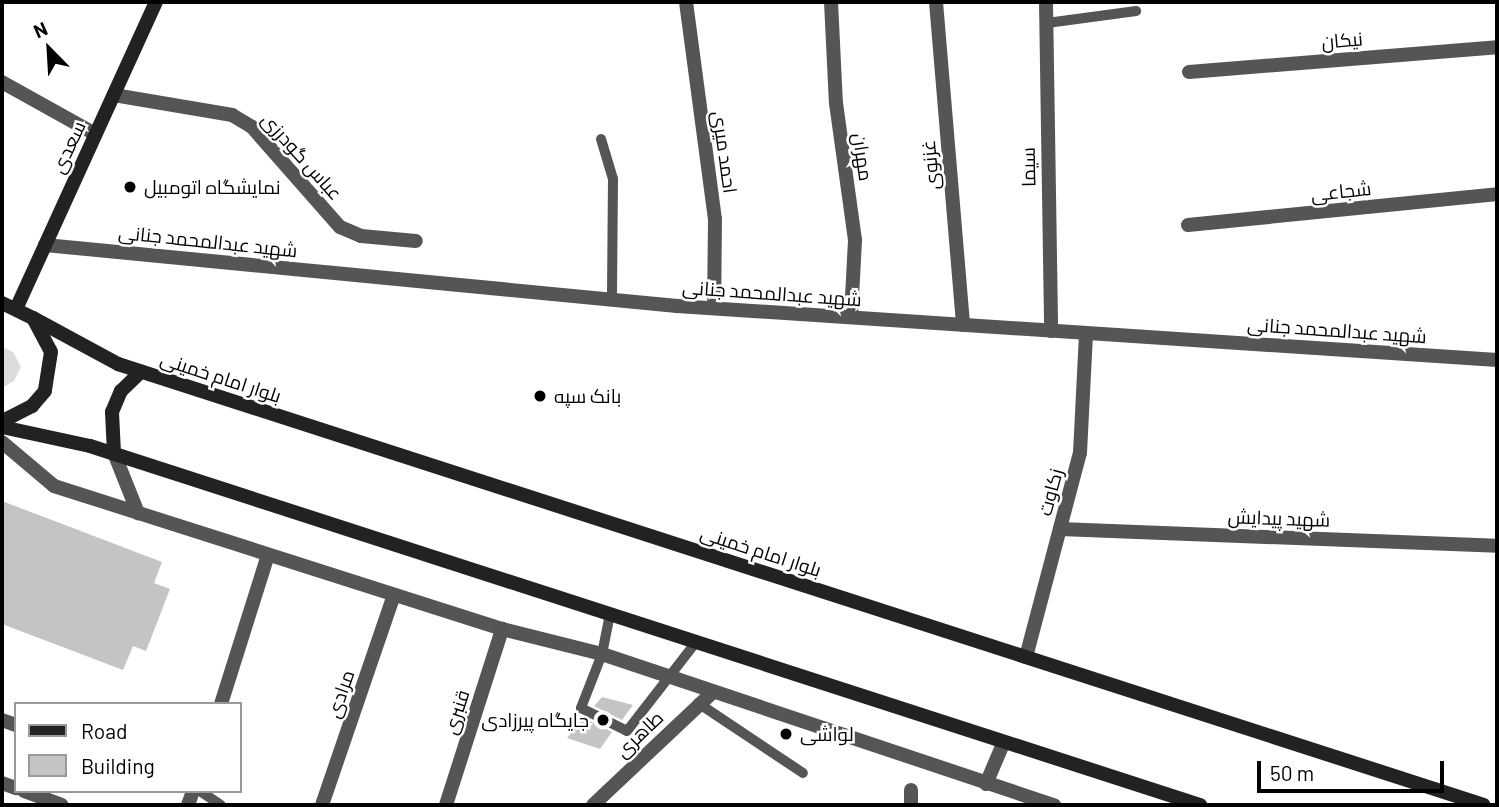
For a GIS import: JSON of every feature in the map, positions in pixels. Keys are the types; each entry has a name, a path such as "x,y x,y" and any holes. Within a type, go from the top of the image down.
{"main road":[{"name":"سعدی","path":"16,309 156,2"},
{"name":"بلوار امام خمینی","path":"2,303 141,372 1484,805"},
{"path":"2,424 32,407 51,372 51,352 33,318"},
{"path":"114,453 112,412 121,391 141,372"},
{"path":"2,424 114,453 696,642 1159,799 1200,805"}],"street":[{"name":"احمد میری","path":"686,2 715,219 714,308"},
{"name":"مهران","path":"831,2 836,103 855,240 850,317"},
{"name":"غزنوی","path":"936,2 963,325"},
{"name":"سیما","path":"1046,2 1051,331"},
{"name":"نیکان","path":"1189,72 1497,47"},
{"path":"2,82 96,134"},
{"name":"عباس گودرزی","path":"114,94 232,115 253,127 340,227 361,236 416,241"},
{"name":"شجاعی","path":"1188,225 1497,194"},
{"name":"شهید عبدالمحمد جنانی","path":"45,245 612,300 1497,360"},
{"name":"زکاوت","path":"1026,657 1080,453 1086,333"},
{"path":"2,442 54,486 502,629 602,654 1054,805"},
{"path":"114,453 138,513"},
{"name":"شهید پیدایش","path":"1060,529 1497,546"},
{"path":"222,702 268,555"},
{"name":"مرادی","path":"322,805 394,595"},
{"name":"قنبری","path":"446,805 502,629"},
{"name":"طاهری","path":"593,805 698,703 713,692"},
{"path":"986,784 1003,744"},
{"path":"29,793 62,805"}],"lane":[{"path":"1047,23 1136,11"},
{"path":"601,139 613,179 612,300"},
{"path":"610,614 602,654 581,708 627,731 696,642"},
{"path":"698,703 803,773"},
{"path":"203,793 221,805"}],"shaded area":[{"path":"2,347 13,352 21,367 14,381 2,388"}],"building":[{"path":"2,501 162,562 154,583 170,589 146,651 133,646 123,670 2,624"},
{"path":"602,697 633,705 622,720 594,706"},
{"path":"584,718 612,732 600,749 567,738"}],"place":[{"name":"نمایشگاه اتومبیل","path":"130,187"},
{"name":"بانک سپه","path":"540,396"},
{"name":"جایگاه پیرزادی","path":"603,720"},
{"name":"لواشی","path":"786,734"}]}
